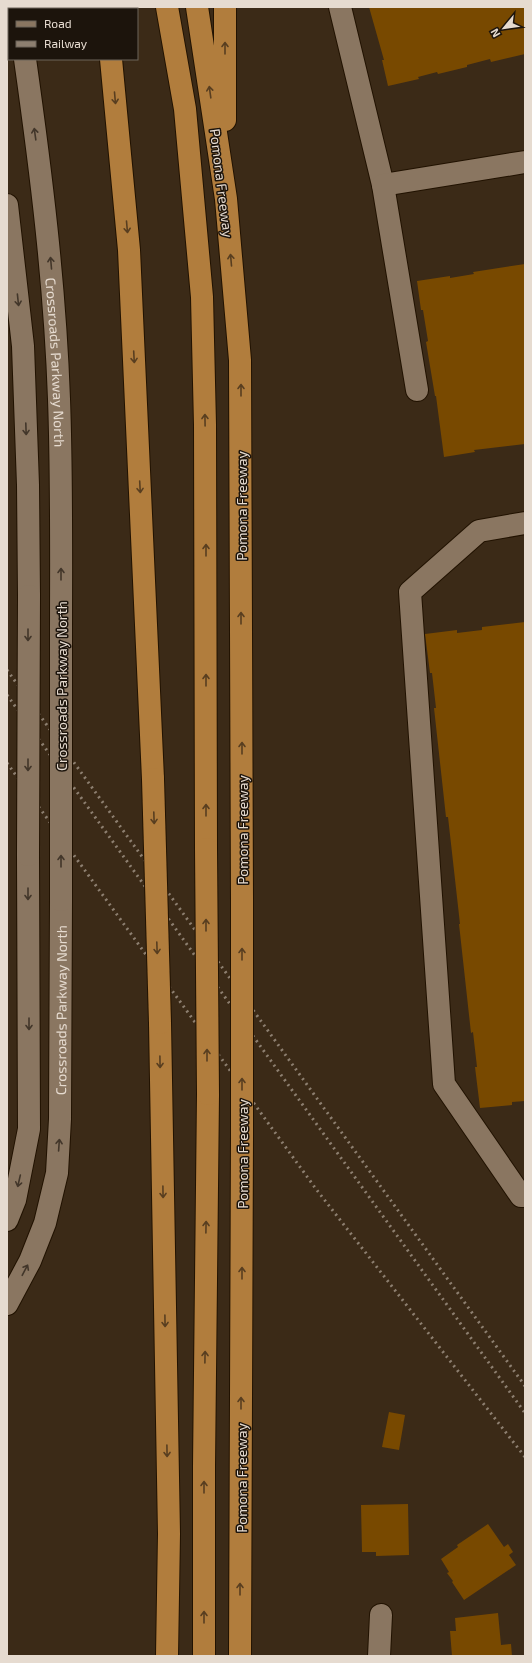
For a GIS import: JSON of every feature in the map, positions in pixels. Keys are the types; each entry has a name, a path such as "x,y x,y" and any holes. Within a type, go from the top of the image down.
{"highway":[{"path":"167,7 185,109 202,297 205,441 208,1094 204,1458 204,1656"},
{"name":"Pomona Freeway","path":"197,7 226,200 240,360 242,899 240,1656"},
{"path":"225,7 226,200"},
{"path":"111,60 129,250 153,779 160,1022 169,1534 167,1656"},
{"path":"158,1656 169,1534"}],"street":[{"path":"340,7 383,185 417,390"},
{"name":"Crossroads Parkway North","path":"7,1304 30,1261 45,1223 57,1173 60,1119 61,641 59,400 51,264 44,195 25,60"},
{"path":"383,185 525,162"},
{"path":"7,205 23,346 28,486 29,1129 14,1200 7,1220"},
{"path":"525,523 479,531 410,592 444,1084 521,1196 525,1196"},
{"path":"379,1656 381,1614"}],"building":[{"path":"369,7 525,7 525,54 491,62 490,59 467,65 467,67 438,74 437,72 418,77 419,79 388,86 382,60 384,60"},
{"path":"525,264 525,444 474,450 475,452 444,457 436,396 426,342 428,341 423,310 421,310 417,281 450,276 450,278 474,274 473,272"},
{"path":"525,622 525,1101 512,1102 512,1105 480,1108 475,1067 477,1067 473,1032 471,1033 448,817 446,817 434,708 436,708 432,673 430,673 425,634 457,630 457,633 482,630 482,627"},
{"path":"389,1412 405,1415 399,1450 382,1447"},
{"path":"408,1504 409,1555 376,1556 376,1552 362,1552 361,1505"},
{"path":"488,1524 504,1547 508,1544 513,1552 509,1555 516,1565 464,1600 452,1582 453,1581 447,1573 449,1572 441,1559 458,1547 457,1545"},
{"path":"498,1613 501,1645 511,1644 512,1656 452,1656 450,1631 456,1631 455,1618"}],"railway":[{"path":"7,670 525,1386"},
{"path":"7,695 525,1413"},
{"path":"7,763 316,1189 525,1457"}]}
